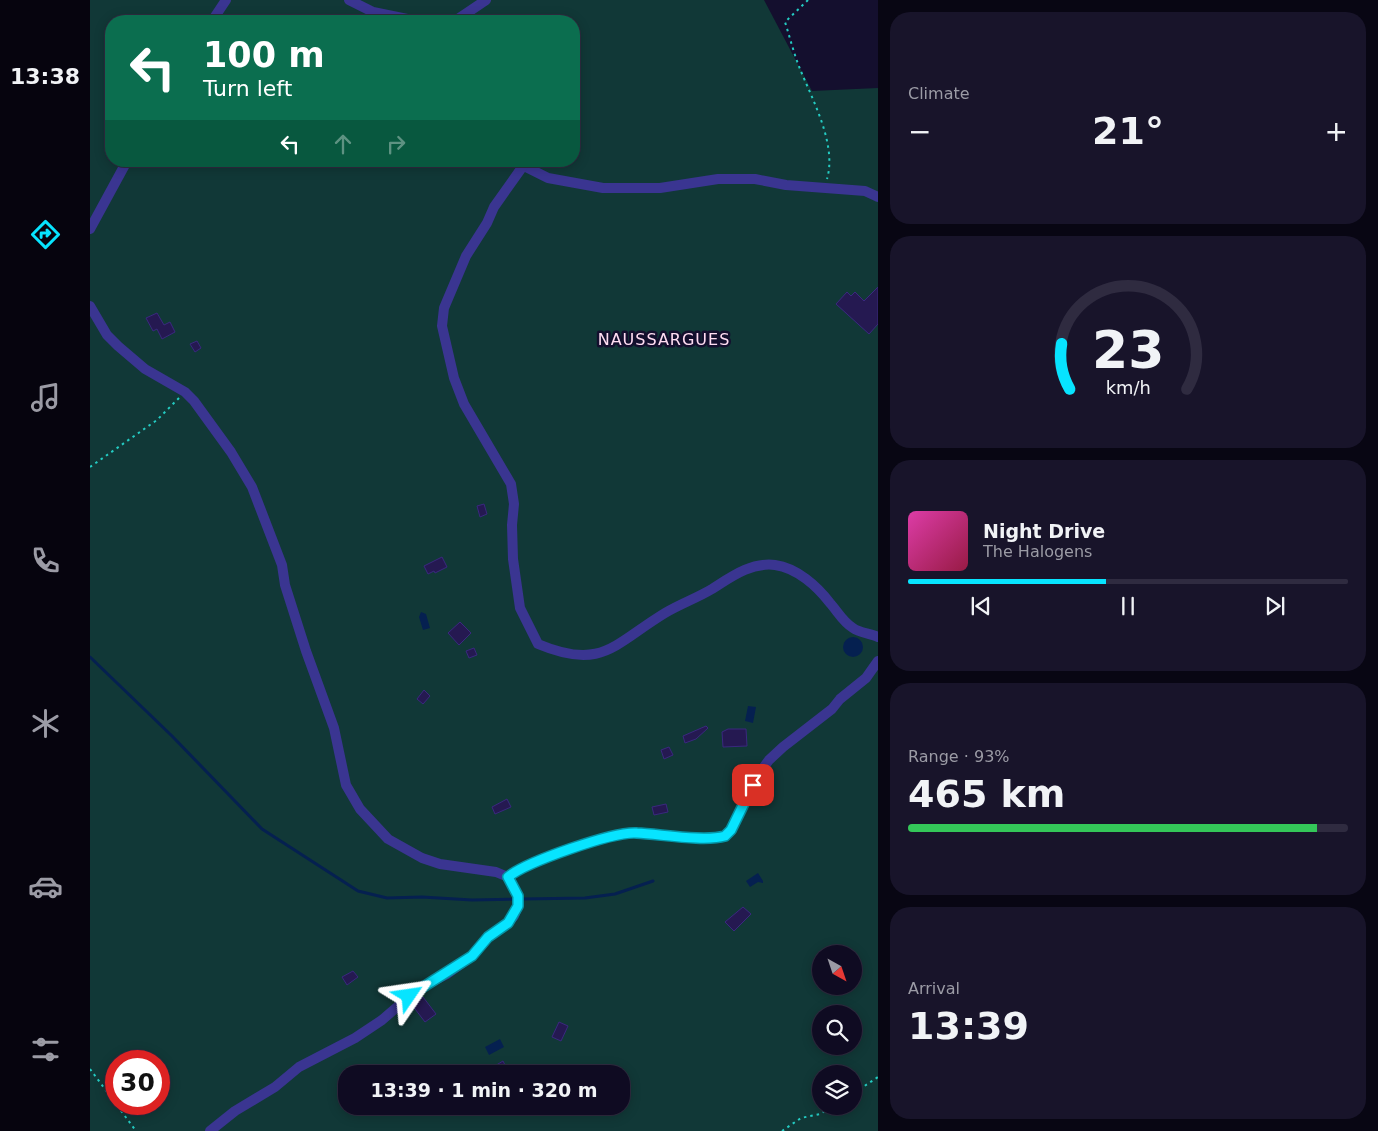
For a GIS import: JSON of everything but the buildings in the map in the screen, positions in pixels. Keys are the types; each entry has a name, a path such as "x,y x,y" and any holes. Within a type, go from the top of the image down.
{"street":[{"path":"216,15 226,0"},
{"path":"348,0 373,12 388,15"},
{"path":"464,15 486,0"},
{"path":"90,230 124,167"},
{"path":"516,167 487,223 466,256 444,308 442,326 462,399 511,484 513,498 513,559 520,608 538,644 577,656 588,656 609,650 665,613 704,593 733,575 744,570 766,565 786,568 803,578 821,592 854,629 878,637"},
{"path":"524,167 548,178 603,188 660,188 737,179 755,179 786,185 825,186 865,191 878,197"},
{"path":"90,306 107,335 118,346 145,368 185,392 231,452 252,487 282,564 285,585 306,651 334,728 346,785 360,809 388,839 422,858 440,864 496,872 508,877 518,896 518,906 514,916 508,923 488,937 472,956 447,974 419,988 382,1020 355,1038 299,1067 275,1087 235,1111 210,1131"},
{"path":"508,877 521,867 552,855 627,833 725,836 731,830 758,775 769,760 782,747 832,709 840,699 866,678 878,661"}],"path":[{"path":"808,0 784,22 800,70 816,102 830,167 825,186"},
{"path":"90,467 158,420 185,392"},
{"path":"90,1069 136,1131"},
{"path":"862,1088 878,1078"},
{"path":"782,1131 801,1118 815,1115"}],"green space":[{"path":"90,0 764,0 812,91 878,88 878,1131 90,1131"}],"water":[{"path":"421,612 426,614 430,628 423,630 419,617"},
{"path":"853,637 860,640 863,647 860,654 853,657 846,654 843,647 846,640"},
{"path":"748,706 756,707 753,723 745,721"},
{"path":"758,873 763,883 758,882 750,887 746,881"},
{"path":"500,1039 504,1047 489,1055 485,1047"}],"waterway":[{"path":"90,657 172,736 262,829 358,891 387,898 422,897 472,900 585,898 615,894 653,881"}],"district":[{"name":"NAUSSARGUES","path":"664,339"}],"route":[{"path":"409,996 419,988 447,974 472,956 481,948 488,937 508,923 514,916 518,906 518,896 508,877 521,867 552,855 627,833 725,836 731,830 753,785"}]}
